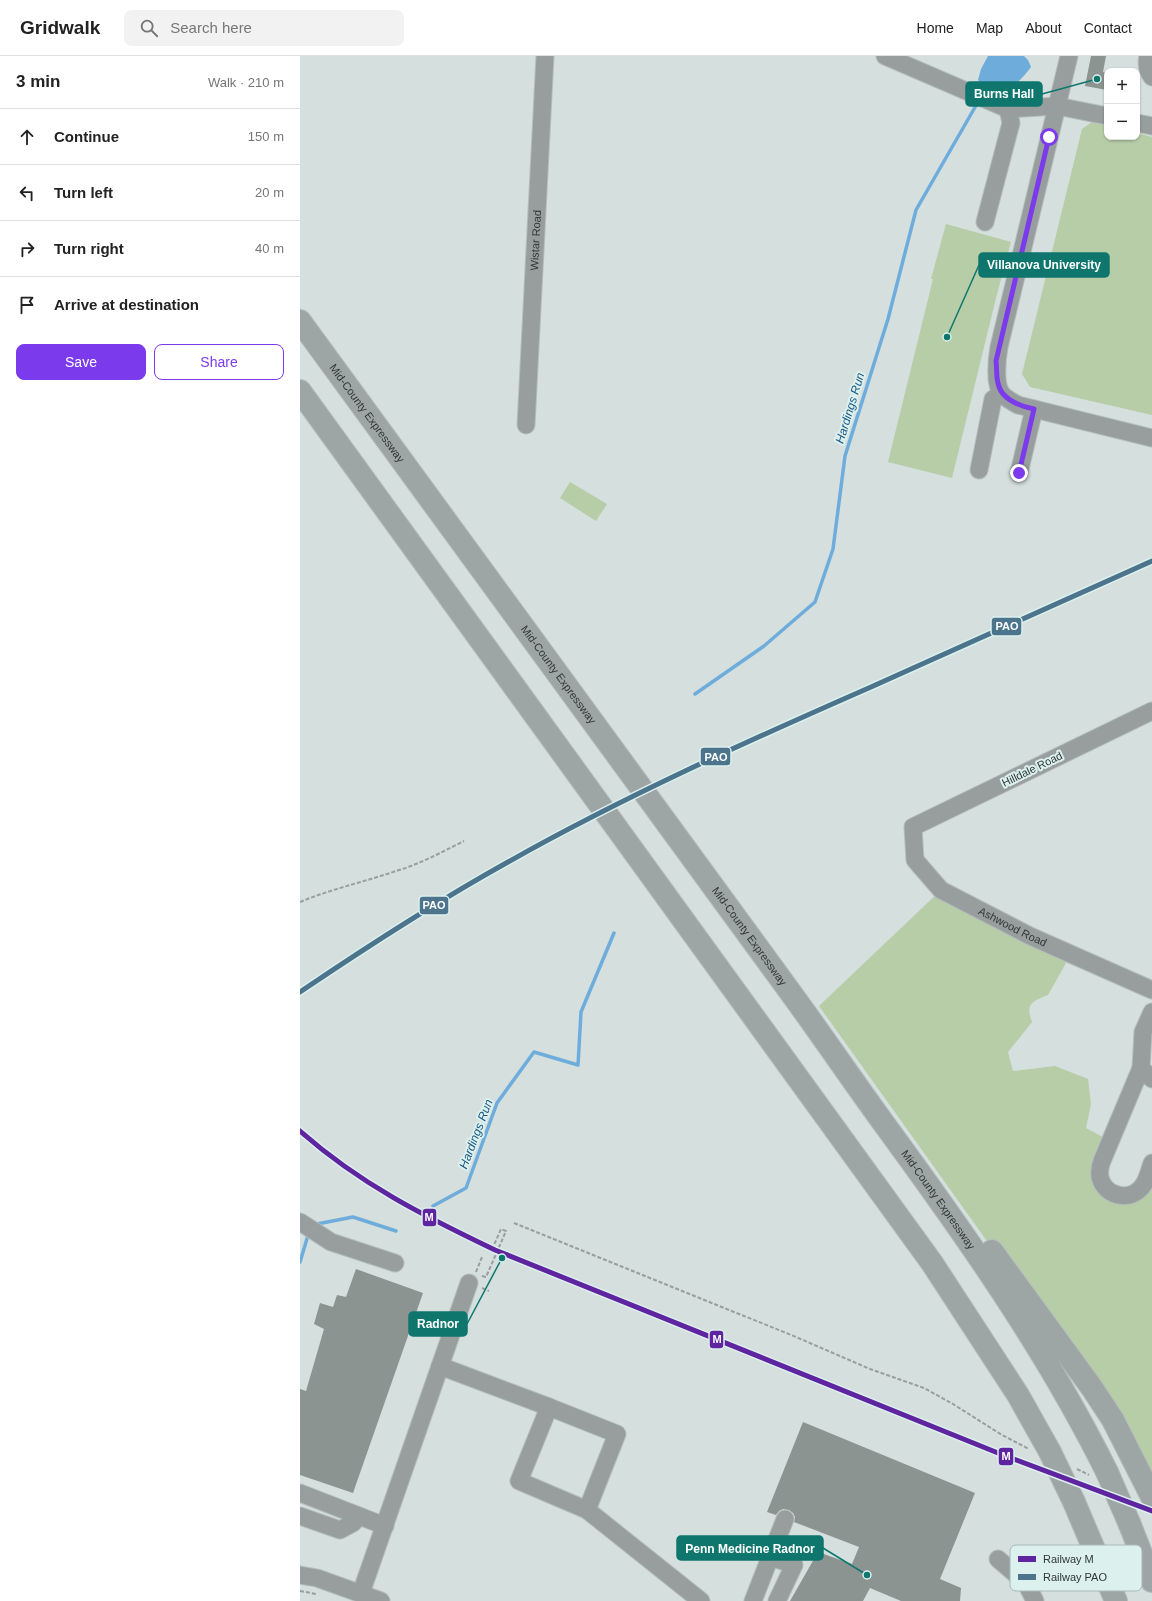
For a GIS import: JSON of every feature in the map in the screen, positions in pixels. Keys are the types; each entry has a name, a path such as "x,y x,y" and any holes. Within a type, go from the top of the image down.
{"highway":[{"name":"Mid-County Expressway","path":"300,321 726,903 923,1177 1030,1335 1094,1446 1100,1474 1130,1525 1138,1545"},
{"path":"300,391 932,1263 1018,1395 1042,1452 1074,1502 1092,1545"},
{"path":"880,1118 921,1161 965,1214 1092,1388 1113,1420 1149,1491"},
{"name":"Mid-County Expressway","path":"1142,1556 1152,1581"},
{"path":"1112,1591 1116,1601"}],"street":[{"name":"Wistar Road","path":"526,425 545,56"},
{"path":"885,56 1008,109 1057,106 1104,115"},
{"path":"1069,56 999,347 996,361 998,383 1002,394 1018,405 1152,438"},
{"path":"1148,56 1148,70 1152,77"},
{"path":"985,222 1011,123 1008,109"},
{"path":"1140,124 1152,126"},
{"path":"979,470 993,399 1002,394"},
{"path":"1019,473 1034,409"},
{"name":"Hilldale Road","path":"913,827 1152,711"},
{"name":"Ashwood Road","path":"913,827 915,860 941,890 1030,936 1152,990"},
{"path":"1152,1012 1143,1032 1146,1073 1102,1161 1100,1178 1106,1188 1117,1195 1125,1196 1133,1194 1145,1183 1152,1163"},
{"path":"308,1227 331,1242 396,1263"},
{"path":"361,1594 440,1366 477,1278"},
{"path":"440,1366 617,1434 587,1510"},
{"path":"549,1408 519,1481 587,1510 701,1601"},
{"path":"300,1493 385,1526"},
{"path":"300,1516 340,1530 353,1523 358,1516"},
{"path":"753,1601 785,1519"},
{"path":"771,1556 794,1565 777,1601"},
{"path":"998,1559 1010,1569"},
{"path":"300,1575 317,1578 380,1601"},
{"path":"1030,1591 1035,1601"}],"path":[{"path":"300,902 316,895 397,871 430,858 464,841"},
{"path":"514,1223 796,1337 870,1369 924,1388 953,1404 1002,1435 1042,1452"},
{"path":"482,1257 475,1273 477,1278 486,1277 506,1231 501,1229 494,1245"},
{"path":"1071,1467 1100,1474"},
{"path":"300,1591 321,1596"}],"green space":[{"path":"1092,122 1104,125 1104,140 1140,140 1140,134 1152,137 1152,415 1030,387 1022,374 1082,129"},
{"path":"946,224 1011,242 952,478 888,462 933,279 931,279"},
{"path":"570,482 607,504 596,521 560,498"},
{"path":"941,890 1071,954 1048,995 1034,1001 1031,1004 1029,1011 1032,1022 1008,1052 1013,1071 1055,1066 1088,1079 1091,1104 1086,1128 1110,1141 1102,1161 1109,1191 1152,1185 1152,1472 819,1006"}],"water":[{"path":"988,56 1024,56 1028,60 1031,67 1012,87 1006,90 993,91 984,87 978,80 981,69"}],"building":[{"path":"1091,56 1106,56 1103,72 1104,89 1085,86"},
{"path":"356,1269 423,1293 353,1493 300,1475 300,1389 306,1391 324,1329 314,1324 320,1303 333,1307 337,1295 346,1297"},
{"path":"803,1422 975,1493 940,1579 961,1588 960,1601 901,1601 870,1588 863,1601 790,1601 818,1552 852,1564 859,1547 794,1522 795,1517 789,1510 783,1509 776,1515 767,1512"}],"waterway":[{"name":"Hardings Run","path":"695,694 764,646 815,602 833,549 845,456 888,319 916,210 978,102"},
{"name":"Hardings Run","path":"433,1206 466,1188 497,1103 534,1052 578,1065 581,1012 614,933"},
{"name":"Hardings Run","path":"314,1226 317,1224 353,1217 396,1231"},
{"name":"Hardings Run","path":"300,1262 309,1232"}],"rail line":[{"name":"PAO","path":"300,992 428,909 508,862 597,814 733,749 1152,561"},
{"name":"M","path":"300,1131 346,1167 393,1198 443,1225 495,1250 1003,1455 1152,1511"}],"place":[{"name":"Burns Hall","path":"1097,79"},
{"name":"Villanova University","path":"947,337"},
{"name":"Radnor","path":"502,1258"},
{"name":"Penn Medicine Radnor","path":"867,1575"}],"route":[{"path":"1019,473 1032,423 1034,409 1018,405 1002,394 998,383 996,361 1049,137"}]}
